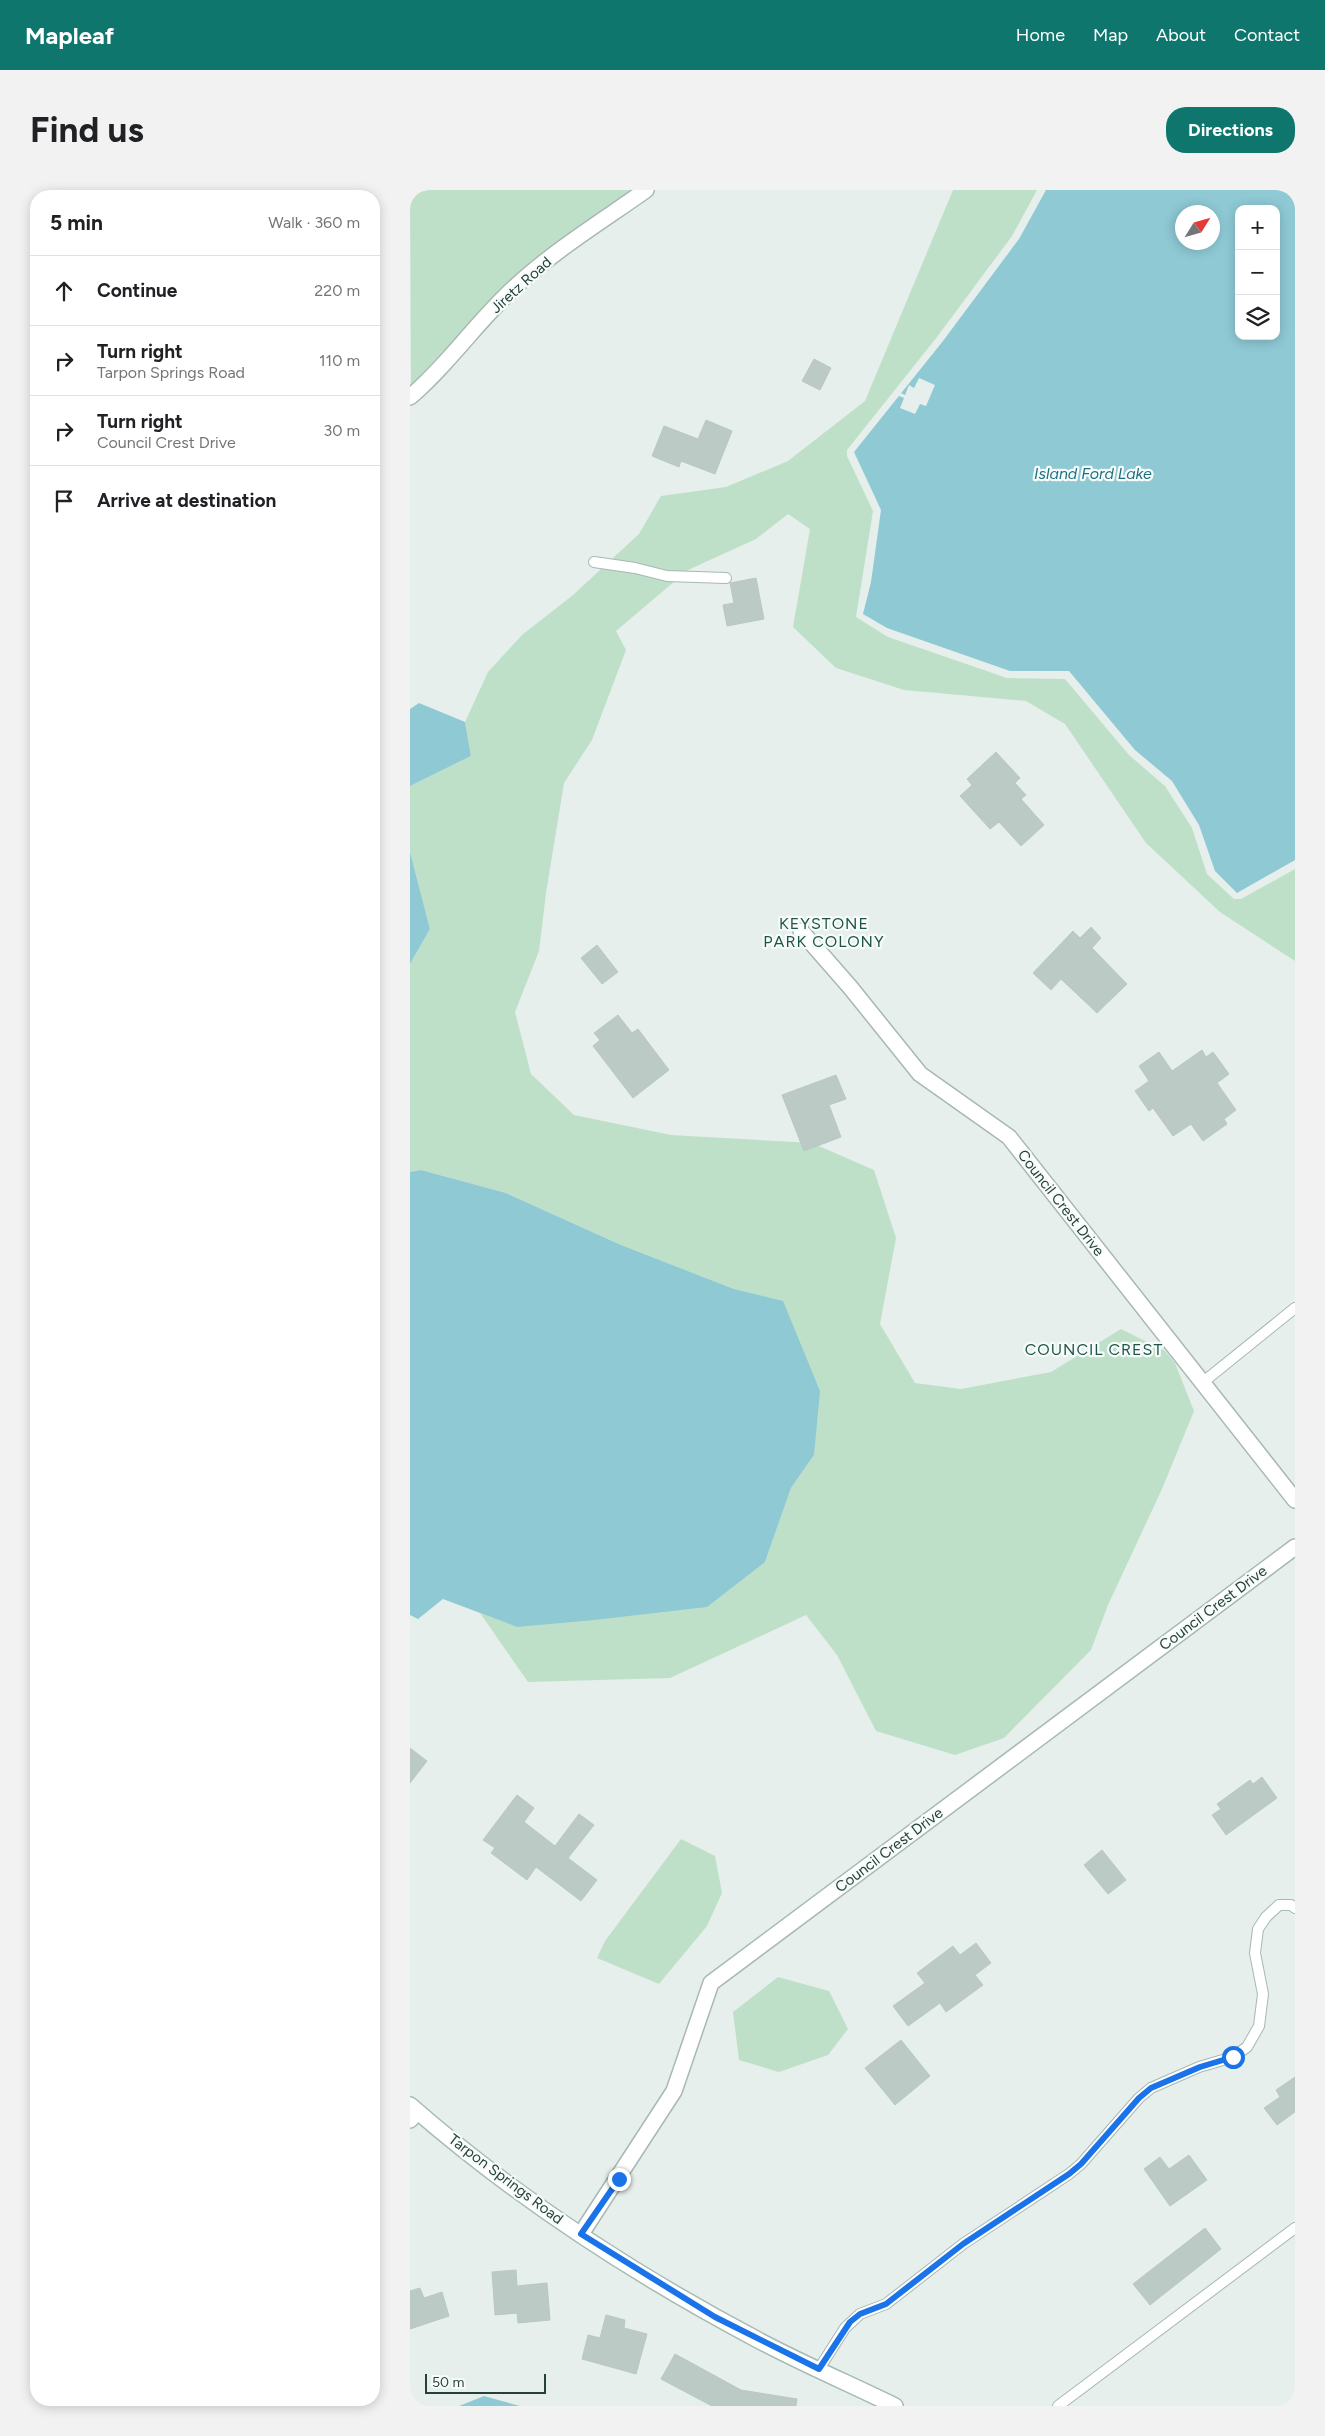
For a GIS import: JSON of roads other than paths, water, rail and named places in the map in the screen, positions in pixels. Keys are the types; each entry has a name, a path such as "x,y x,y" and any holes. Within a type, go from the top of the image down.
{"street":[{"name":"Jiretz Road","path":"410,397 423,386 471,332 516,286 550,259 646,190"},
{"name":"Council Crest Drive","path":"801,931 846,982 920,1074 1009,1138 1295,1500"},
{"name":"Council Crest Drive","path":"581,2234 674,2091 711,1983 1295,1547"},
{"name":"Tarpon Springs Road","path":"412,2112 581,2234 715,2317 895,2406"}],"lane":[{"path":"594,562 635,568 666,576 726,578"},
{"path":"1202,1383 1295,1308"},
{"path":"819,2369 850,2322 860,2314 886,2304 963,2244 1069,2174 1081,2164 1139,2098 1151,2088 1192,2070 1233,2057 1247,2047 1259,2026 1263,1994 1255,1953 1258,1930 1266,1917 1279,1906 1291,1905 1295,1908"},
{"path":"1058,2406 1295,2228"}],"water":[{"name":"Island Ford Lake","path":"1046,190 1295,190 1295,860 1237,893 1215,871 1199,825 1172,781 1135,750 1069,671 1010,671 887,628 863,614 871,582 881,510 854,452 943,341 1019,239"},
{"path":"419,703 465,722 471,756 410,786 410,709"},
{"path":"410,852 430,929 410,964"},
{"path":"421,1170 506,1193 621,1245 734,1289 783,1301 820,1391 814,1455 791,1488 765,1562 707,1607 517,1627 443,1599 418,1619 410,1615 410,1172"},
{"path":"484,2396 520,2406 459,2406"}],"district":[{"name":"KEYSTONE PARK COLONY","path":"824,932"},
{"name":"COUNCIL CREST","path":"1094,1349"}]}
